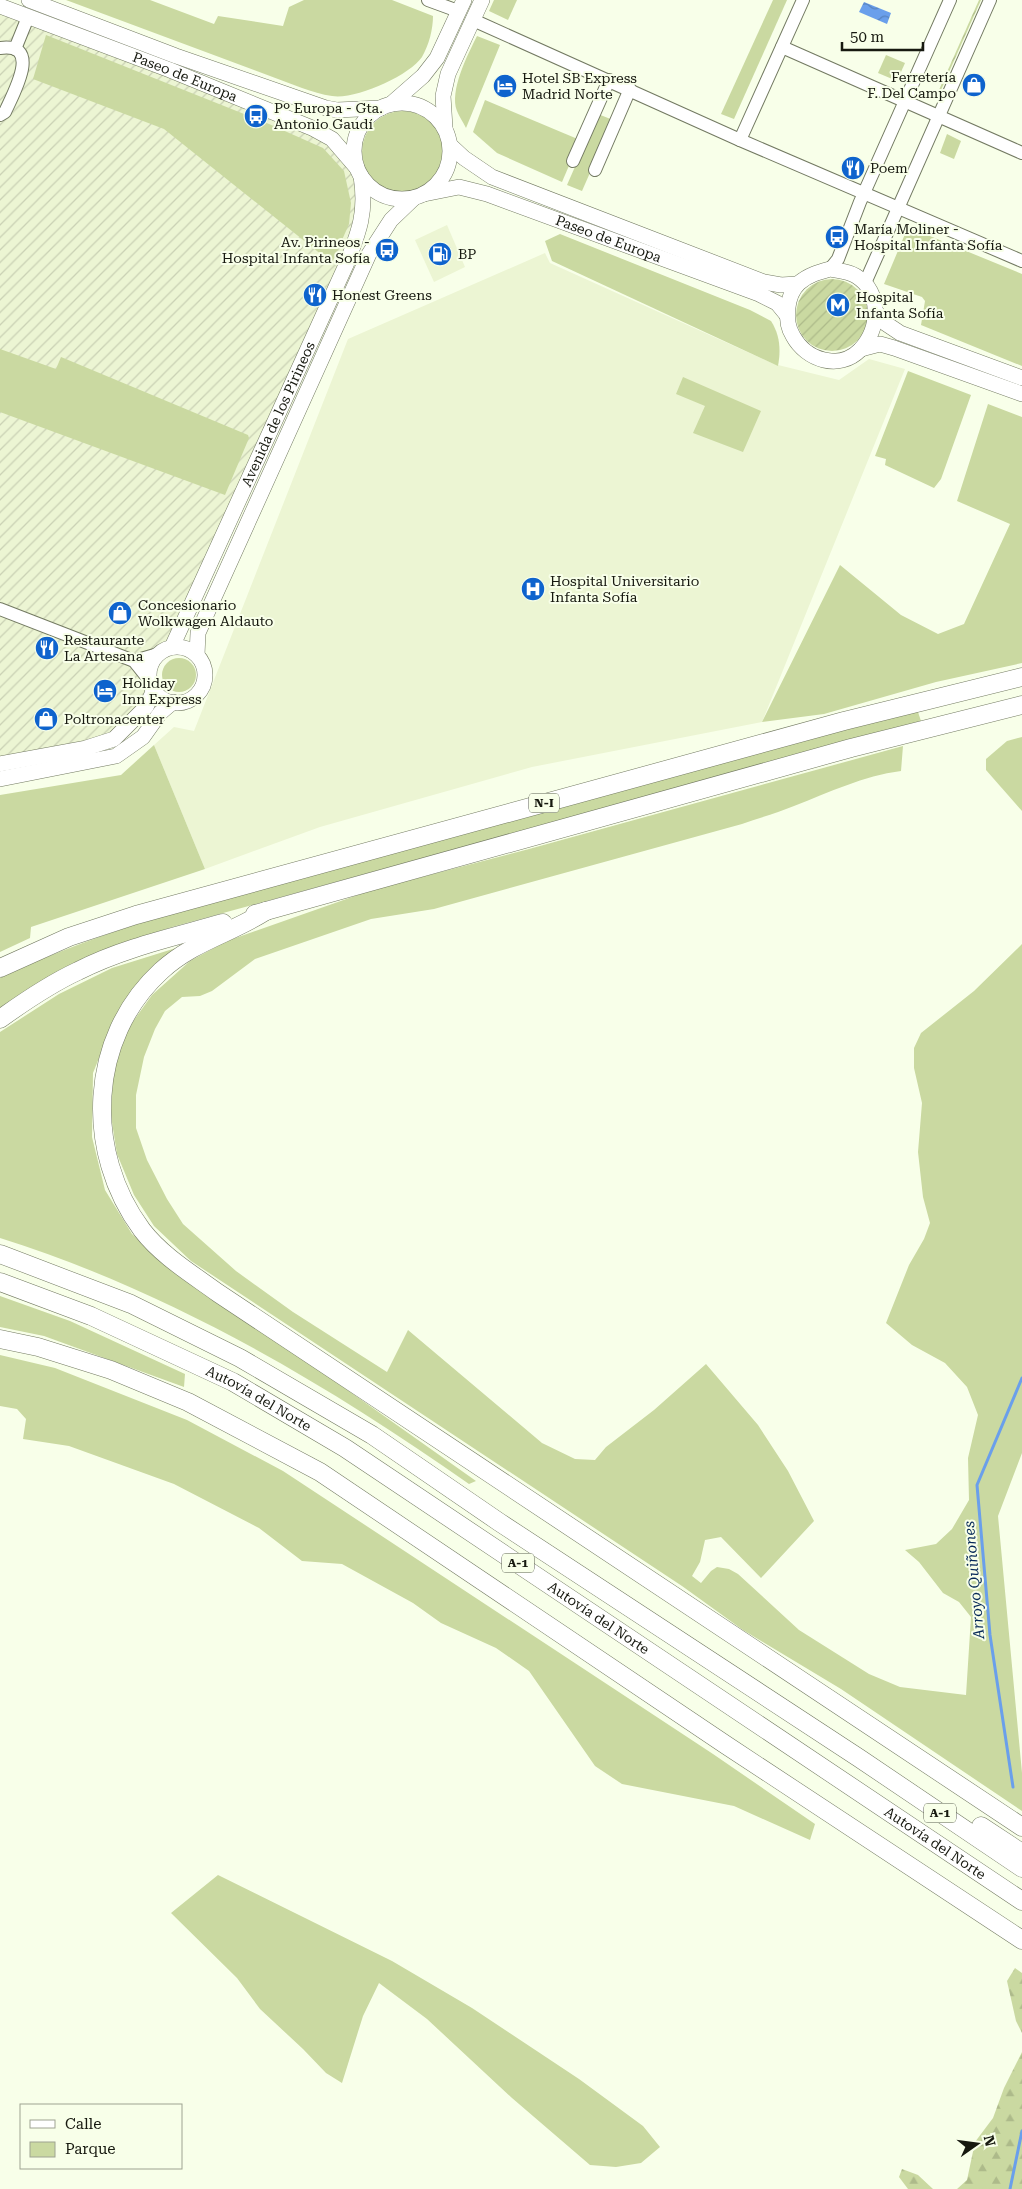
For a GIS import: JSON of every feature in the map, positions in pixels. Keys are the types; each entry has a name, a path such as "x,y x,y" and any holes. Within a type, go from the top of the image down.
{"highway":[{"name":"N-I","path":"0,968 69,937 154,910 844,720 1022,677"},
{"name":"N-I","path":"0,1019 33,996 79,970 144,944 851,748 1022,705"},
{"path":"266,911 245,924 209,938 182,954 144,988 128,1011 117,1032 108,1056 102,1087 103,1133 112,1172 126,1207 144,1232 166,1255 218,1293 1022,1827"},
{"name":"Autovía del Norte","path":"0,1254 131,1304 240,1358 372,1434 499,1522 859,1758 1022,1868"},
{"name":"Autovía del Norte","path":"0,1282 91,1316 233,1382 345,1448 1022,1901"},
{"path":"0,1339 38,1347 111,1370 188,1402 320,1472 579,1644 726,1745 1022,1940"},
{"path":"859,1758 915,1784 1022,1853"}],"main road":[{"name":"Paseo de Europa","path":"28,0 176,56 326,108 337,110 386,106"},
{"path":"445,130 443,96 448,74 482,0"},
{"name":"Paseo de Europa","path":"0,6 170,70 312,128 332,139 359,172"},
{"path":"386,106 407,103 422,107 436,116 445,130 450,144 450,159 445,174 436,186 419,196 398,199 384,196 371,188 359,172 355,147 361,127 369,116 386,106 423,76 437,58 461,6"},
{"name":"Paseo de Europa","path":"450,144 464,158 492,177 764,282 781,285 797,284"},
{"name":"Avenida de los Pirineos","path":"165,650 346,265 361,225 364,210 359,172"},
{"name":"Paseo de Europa","path":"419,196 459,187 488,194 759,294 776,303 786,314"},
{"name":"Avenida de los Pirineos","path":"198,656 198,633 369,254 391,220 419,196"},
{"path":"861,349 875,325 876,312 874,298 865,283 847,272 830,269 812,274 797,284 786,314 789,330 798,346 810,355 828,362 841,360 861,349 880,344 1022,394"},
{"path":"876,312 885,323 900,333 1022,378"},
{"path":"0,764 86,748 114,739 146,706 152,685 150,668 165,650 188,649 198,656 204,670 205,682 191,699 173,702 164,699 152,685"},
{"path":"0,779 116,756 143,737 160,713 173,702"}],"street":[{"path":"428,0 461,6"},
{"path":"740,140 803,0"},
{"path":"830,269 838,259 865,192 950,0"},
{"path":"865,283 990,0"},
{"path":"14,49 28,17"},
{"path":"473,20 740,140 865,192 1022,261"},
{"path":"782,47 1022,153"},
{"path":"0,48 14,49 21,53 24,62 22,72 2,115"},
{"path":"574,161 609,80"},
{"path":"595,170 630,89"},
{"path":"0,609 134,662 152,685"},
{"path":"134,662 165,650"}],"shaded area":[{"path":"0,6 312,128 357,168 364,210 172,647 158,654 150,668 146,707 114,739 0,764"},
{"name":"BP","path":"447,225 465,267 434,282 415,240"},
{"name":"Hospital Universitario Infanta Sofía","path":"545,253 550,263 774,364 839,380 869,359 905,369 762,722 532,767 320,827 205,869 154,745 174,727 194,731 348,339"}],"green space":[{"path":"66,0 150,0 214,24 218,16 283,26 289,7 304,0 392,0 433,16 433,21 429,42 422,57 406,72 367,90 354,94 332,96 302,88"},
{"path":"494,0 517,0 508,20 489,11"},
{"path":"773,0 787,0 734,119 721,114"},
{"path":"979,0 981,0 937,99 935,99"},
{"path":"46,35 269,124 323,148 344,171 351,203 349,224 332,263 164,129 33,79"},
{"path":"477,36 500,45 466,128 457,111 455,93 457,83"},
{"path":"886,55 905,63 897,81 878,73"},
{"path":"485,100 580,140 562,182 497,153 473,132"},
{"path":"395,111 411,111 426,118 437,129 444,144 441,168 432,181 411,193 395,193 380,186 369,175 362,160 362,144 369,129 380,118"},
{"path":"598,114 613,120 582,191 567,185"},
{"path":"947,134 961,141 954,159 940,153"},
{"path":"908,227 1022,274 1022,366 921,325 925,301 922,297 884,284"},
{"path":"560,234 750,310 771,321 779,343 778,366 552,261 545,241"},
{"path":"839,279 858,289 866,301 868,315 866,329 858,341 846,349 825,351 806,341 798,329 796,308 806,289 818,281"},
{"path":"0,349 56,369 61,357 248,435 249,438 225,495 0,412"},
{"path":"908,371 971,395 941,479 934,488 885,465 886,459 875,456"},
{"path":"683,377 761,411 743,452 693,433 705,406 676,394"},
{"path":"988,404 1022,417 1022,663 936,682 824,714 762,722 840,565 901,615 938,634 964,624 1010,524 957,501"},
{"path":"179,658 186,659 191,663 195,668 195,682 191,687 186,691 179,692 172,691 167,687 163,682 162,675 163,668 167,663 172,659"},
{"path":"917,709 921,721 172,927 106,949 0,1010 0,978 61,951 165,915"},
{"path":"1022,737 1022,811 986,770 986,759 1007,741"},
{"path":"154,745 205,869 31,927 30,938 0,952 0,795 121,775"},
{"path":"903,746 901,771 860,781 788,809 742,824 434,909 371,919 255,959 212,991 200,996 182,997 165,1011 155,1029 144,1057 136,1095 136,1128 147,1160 167,1199 183,1224 236,1271 293,1312 387,1372 408,1330 542,1443 575,1459 595,1460 606,1447 654,1410 706,1364 758,1425 788,1471 814,1521 761,1578 721,1537 705,1540 700,1562 692,1576 701,1583 717,1567 729,1569 738,1574 799,1630 869,1674 900,1687 966,1695 971,1617 959,1602 943,1593 919,1562 905,1550 936,1544 952,1529 969,1500 968,1458 978,1415 967,1387 945,1363 912,1345 886,1323 909,1265 924,1239 930,1223 923,1197 918,1152 922,1103 914,1068 914,1048 921,1033 974,991 1022,944 1022,1453 998,1516 1022,1773 1022,1811 841,1689 743,1630 682,1586 191,1261 154,1226 134,1195 117,1154 111,1116 113,1074 124,1034 152,995 190,961 227,941 372,890 529,849"},
{"path":"176,948 151,972 115,1018 93,1073 92,1137 105,1190 132,1234 181,1278 288,1348 476,1481 469,1484 359,1410 244,1343 185,1312 63,1260 0,1238 0,1032 59,994 112,968"},
{"path":"0,1296 70,1321 185,1374 184,1387 44,1336 0,1327"},
{"path":"0,1355 55,1368 187,1420 283,1471 713,1754 815,1824 810,1840 734,1806 622,1784 595,1766 529,1671 496,1648 441,1623 413,1603 342,1564 302,1561 259,1528 174,1484 69,1446 23,1439 26,1419 17,1409 0,1406"},
{"path":"218,1875 392,1961 472,2008 579,2079 643,2126 660,2147 641,2163 616,2167 590,2165 512,2098 427,2019 379,1983 363,2016 342,2083 326,2073 260,2009 237,1978 171,1913"},
{"path":"1015,1968 1022,1973 1022,2033 1016,2021 1007,1981"},
{"path":"1022,2052 1022,2189 957,2189 967,2180 975,2142 993,2118 1004,2088"},
{"path":"902,2169 918,2175 933,2189 908,2189 899,2177"}],"water":[{"path":"864,2 891,13 887,24 859,12"}],"waterway":[{"name":"Arroyo Quiñones","path":"1013,1787 990,1635 977,1485 1022,1378"},
{"name":"Arroyo Quiñones","path":"1010,2189 1022,2131"}],"place":[{"name":"Ferretería F. Del Campo","path":"974,85"},
{"name":"Hotel SB Express Madrid Norte","path":"505,86"},
{"name":"Pº Europa - Gta. Antonio Gaudí","path":"256,116"},
{"name":"Poem","path":"853,168"},
{"name":"María Moliner - Hospital Infanta Sofía","path":"837,237"},
{"name":"Av. Pirineos - Hospital Infanta Sofía","path":"387,250"},
{"name":"BP","path":"440,254"},
{"name":"Honest Greens","path":"315,295"},
{"name":"Hospital Infanta Sofía","path":"838,305"},
{"name":"Hospital Universitario Infanta Sofía","path":"533,589"},
{"name":"Concesionario Wolkwagen Aldauto","path":"120,613"},
{"name":"Restaurante La Artesana","path":"47,648"},
{"name":"Holiday Inn Express","path":"105,691"},
{"name":"Poltronacenter","path":"46,719"}]}
